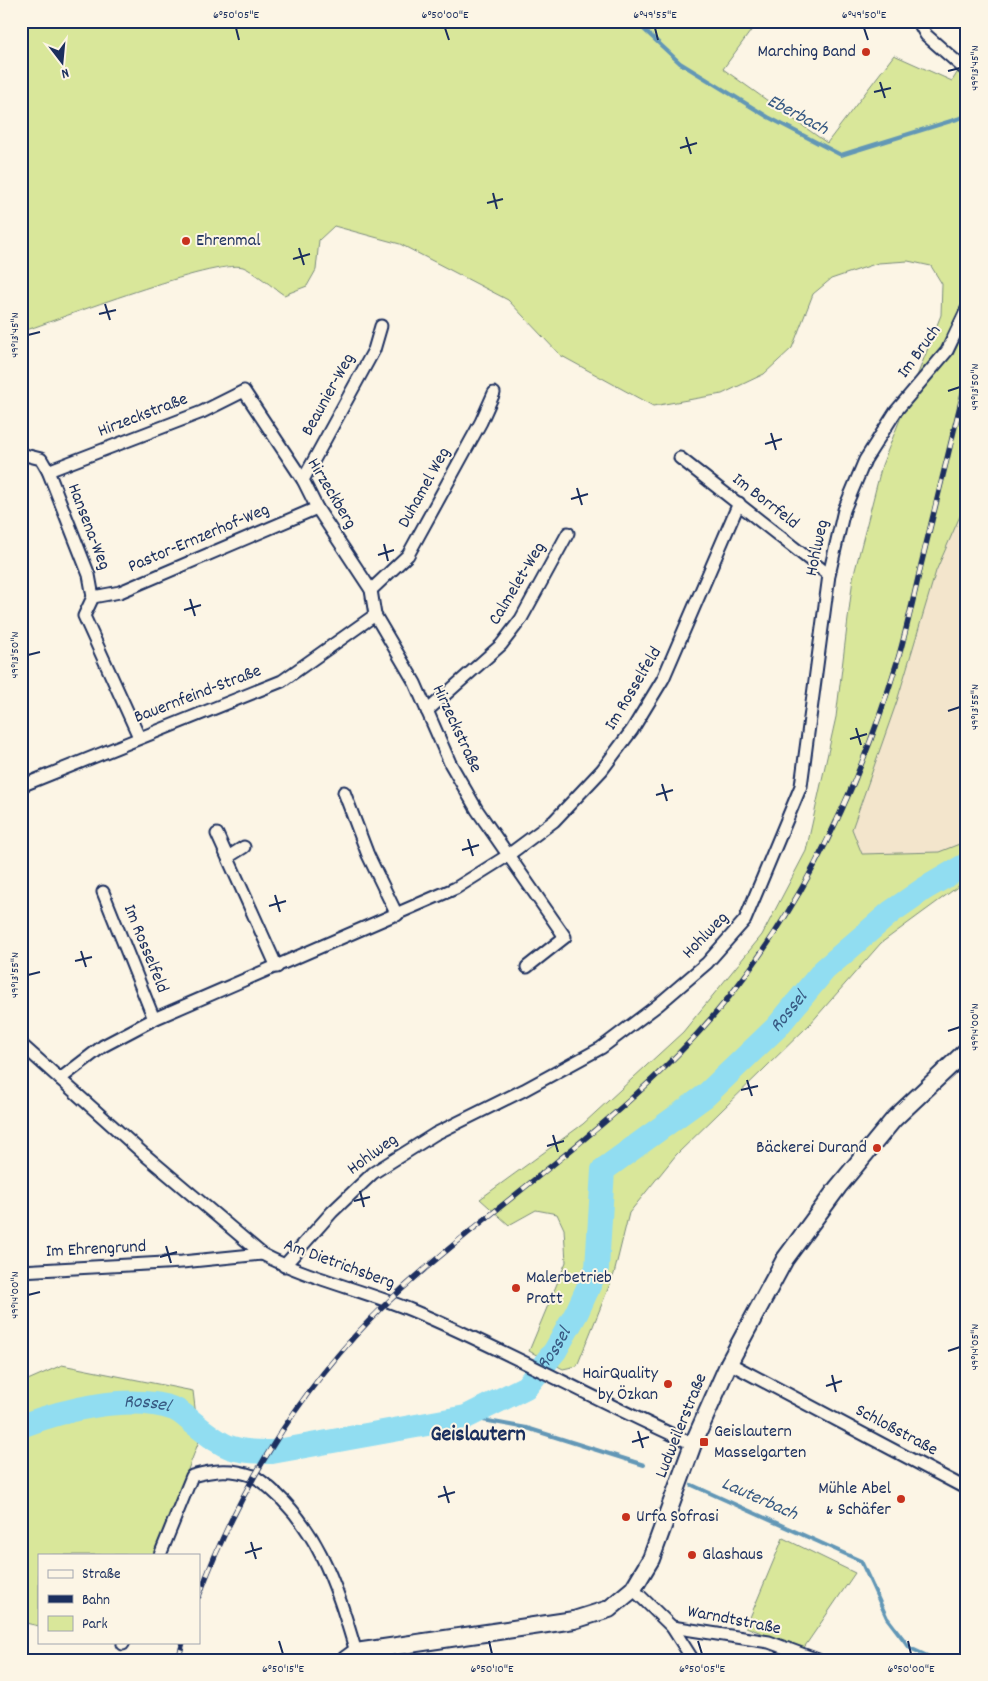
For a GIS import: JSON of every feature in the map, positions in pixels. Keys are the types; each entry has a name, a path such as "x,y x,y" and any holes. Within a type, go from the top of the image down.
{"main road":[{"name":"Ludweilerstraße","path":"350,1656 574,1620 608,1609 634,1589 651,1559 693,1444 729,1363 785,1259 838,1187 894,1119 967,1050"}],"street":[{"path":"918,21 926,35 967,71"},
{"name":"Im Bruch","path":"896,412 947,351 967,309"},
{"name":"Beaunier-Weg","path":"303,480 374,350 381,326"},
{"name":"Hirzeckstraße","path":"48,471 202,412 244,392 246,396"},
{"name":"Duhamel Weg","path":"371,590 408,555 481,422 494,392"},
{"name":"Hirzeckberg","path":"246,396 303,480 317,508 371,590 375,615"},
{"name":"Hohlweg","path":"284,1266 332,1212 373,1173 435,1134 601,1048 658,1005 707,963 745,920 801,786 829,575 844,510 865,460 896,412"},
{"name":"Hansena-Weg","path":"21,454 41,459 48,471 90,575 93,597 84,616 139,737"},
{"name":"Im Borrfeld","path":"680,458 829,575"},
{"name":"Im Rosselfeld","path":"60,1079 103,1046 154,1019 456,888 507,856 554,821 602,770 632,730 664,679 739,504"},
{"name":"Pastor-Ernzerhof-Weg","path":"93,597 120,592 317,508"},
{"name":"Calmelet-Weg","path":"427,711 500,645 520,619 568,533"},
{"name":"Hirzeckstraße","path":"375,615 415,682 450,763 476,810 507,856"},
{"name":"Bauernfeind-Straße","path":"21,786 282,681 375,615"},
{"path":"344,792 368,855 397,915"},
{"path":"217,834 277,967"},
{"path":"228,857 244,847"},
{"path":"507,856 565,937 527,967"},
{"name":"Im Rosselfeld","path":"103,892 154,1019"},
{"name":"Am Dietrichsberg","path":"21,1044 262,1254 284,1266 351,1287 411,1310 693,1444"},
{"name":"Im Ehrengrund","path":"21,1271 162,1263 262,1254"},
{"name":"Schloßstraße","path":"729,1363 967,1489"},
{"path":"160,1554 192,1476 210,1471 236,1470 254,1476 291,1507 311,1534 326,1562 338,1592 350,1656"},
{"path":"634,1589 672,1627 693,1660"},
{"name":"Warndtstraße","path":"672,1627 770,1642 818,1660"}],"shaded area":[{"path":"967,500 967,841 940,852 862,854 852,829 897,701 936,571"}],"green space":[{"path":"21,21 758,21 723,69 827,143 894,55 952,81 967,57 967,500 936,571 897,701 852,829 862,854 939,852 967,841 967,880 881,943 810,1024 676,1155 629,1213 614,1274 577,1366 563,1369 529,1351 566,1262 564,1229 557,1214 536,1210 509,1225 480,1199 583,1124 683,1032 762,935 806,851 836,717 853,578 882,465 941,315 942,284 931,266 908,261 878,263 831,279 813,294 792,348 764,374 722,394 653,406 560,355 508,300 400,244 334,226 319,240 316,270 307,286 284,295 243,267 227,267 201,272 135,292 21,332"},
{"path":"62,1365 193,1391 199,1441 155,1554 38,1554 38,1626 21,1622 21,1383"},
{"path":"783,1538 855,1573 803,1649 746,1627"}],"waterway":[{"name":"Eberbach","path":"635,21 680,63 768,117 841,155 967,116"},
{"name":"Rossel","path":"21,1426 76,1409 117,1403 157,1404 177,1410 215,1439 231,1448 272,1452 466,1417 526,1387 555,1351 577,1312 597,1268 603,1170 705,1096 777,1027 824,970 891,912 924,889 967,864"},
{"name":"Lauterbach","path":"466,1417 527,1428 644,1465"},
{"name":"Lauterbach","path":"692,1485 861,1561 887,1618 910,1648 936,1660"}],"railway":[{"path":"200,1593 216,1553 258,1470 282,1430 338,1356 369,1321 402,1289 614,1114 693,1039 729,997 783,919 829,836 849,793 884,704 904,636 967,377"},
{"path":"178,1660 182,1644"}],"place":[{"name":"Marching Band","path":"866,52"},
{"name":"Ehrenmal","path":"186,241"},
{"name":"Bäckerei Durand","path":"877,1148"},
{"name":"Malerbetrieb Pratt","path":"516,1288"},
{"name":"HairQuality by Özkan","path":"668,1384"},
{"name":"Geislautern Masselgarten","path":"704,1442"},
{"name":"Mühle Abel & Schäfer","path":"901,1499"},
{"name":"Urfa Sofrasi","path":"626,1517"},
{"name":"Glashaus","path":"692,1555"}],"district":[{"name":"Geislautern","path":"478,1435"}]}
